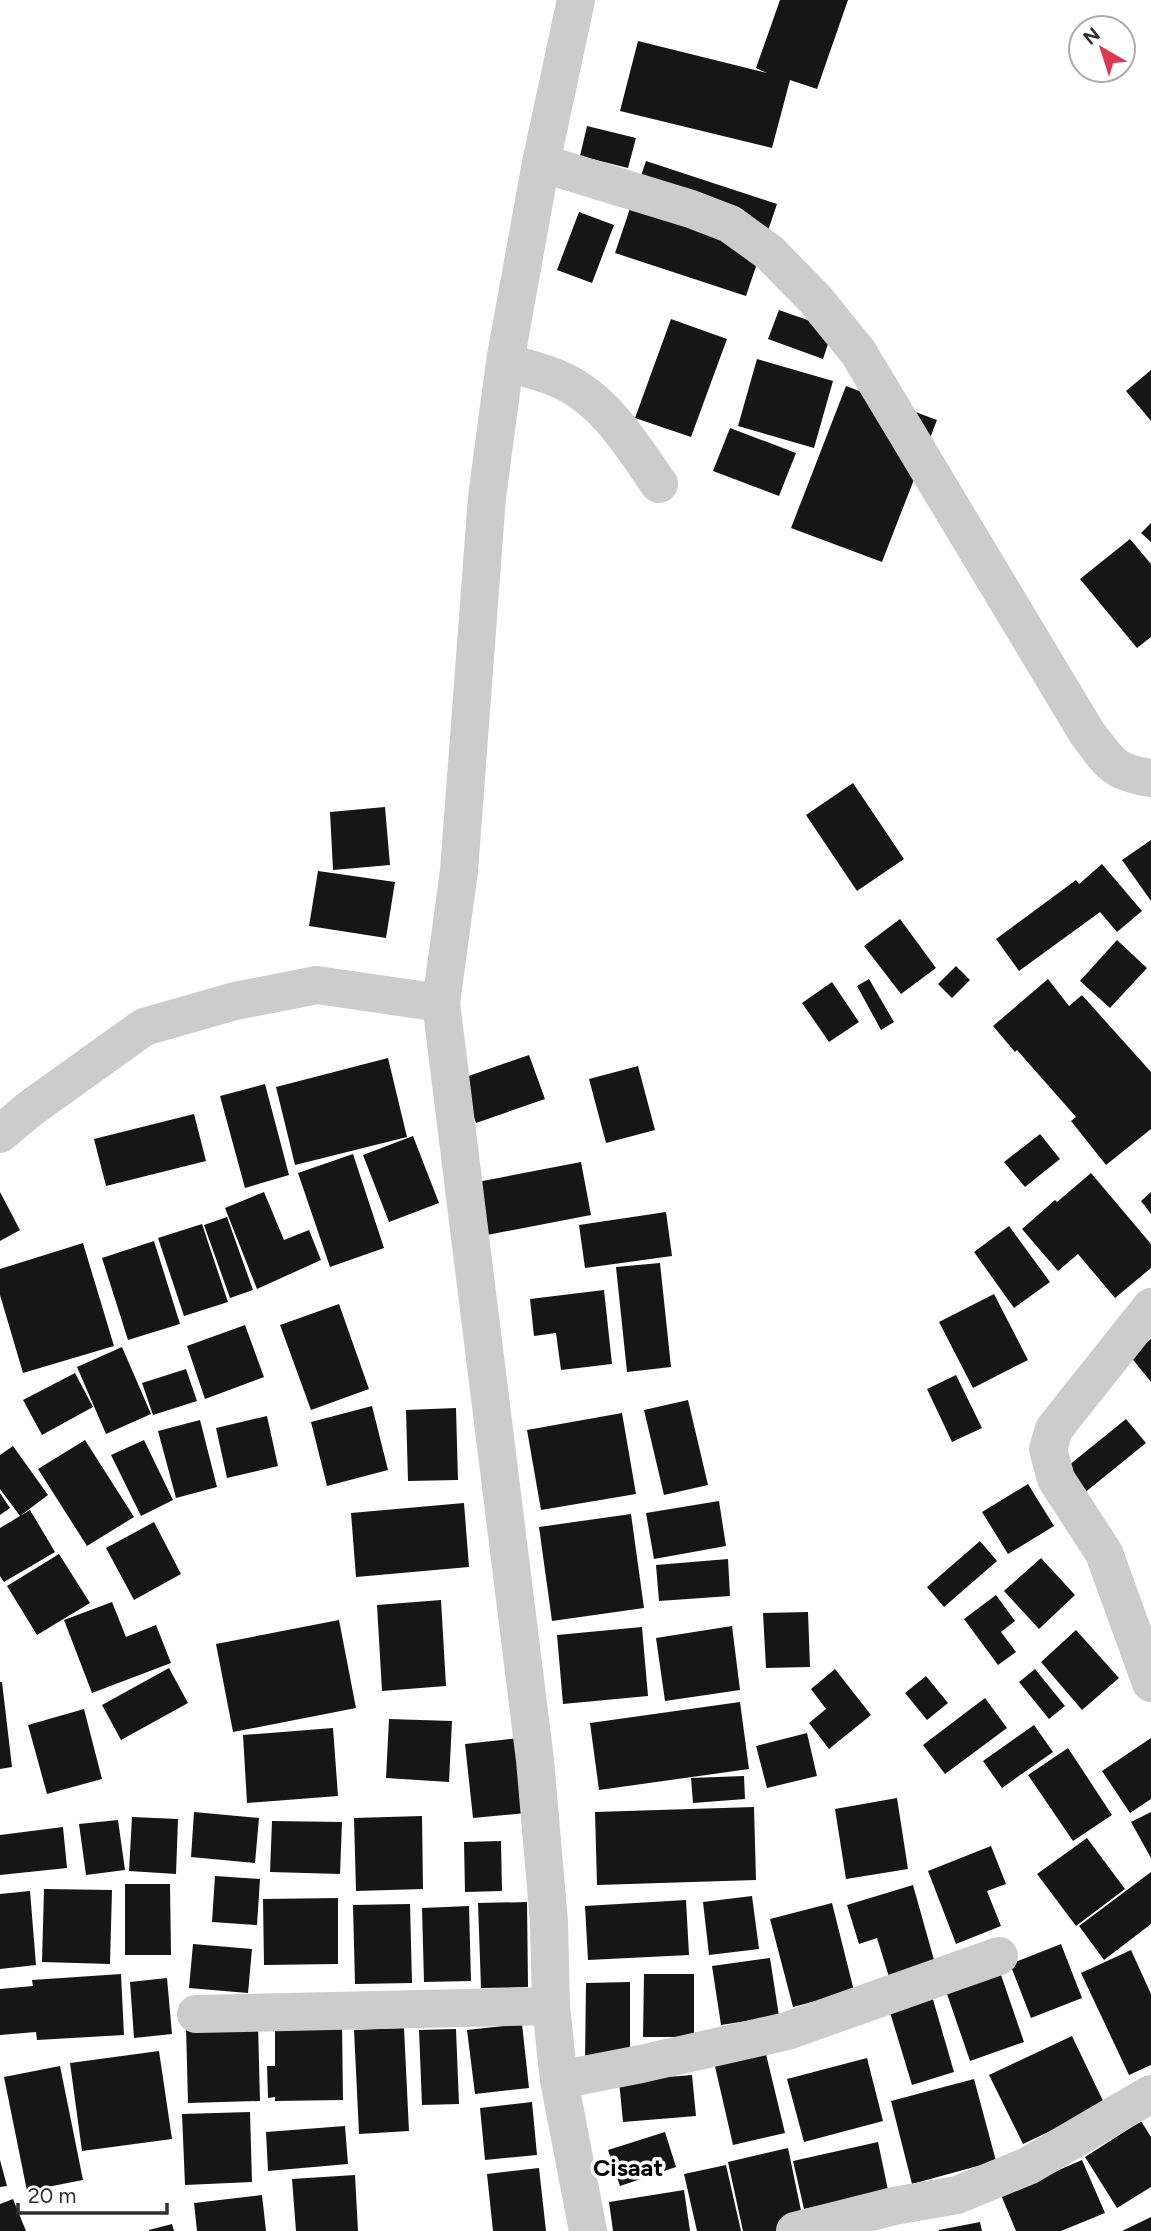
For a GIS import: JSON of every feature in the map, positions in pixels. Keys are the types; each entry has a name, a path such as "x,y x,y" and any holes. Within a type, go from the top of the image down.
{"street":[{"path":"576,0 541,163 505,362 487,497 459,871 441,1003 536,1760 549,1922 551,2006 559,2080 588,2231"},
{"path":"541,163 691,209 730,224 769,253 815,299 858,352 1087,733 1120,772 1151,778"},
{"path":"505,362 562,380 585,394 619,428 659,484"},
{"path":"0,1134 31,1108 144,1027 235,1001 317,985 441,1003"},
{"path":"1151,1307 1054,1429 1048,1449 1056,1479 1104,1553 1151,1683"},
{"path":"559,2080 787,2031 999,1956"},
{"path":"196,2014 551,2006"},
{"path":"795,2231 894,2206 957,2195 1028,2166 1151,2094"}],"building":[{"path":"780,0 848,0 817,89 790,80 772,148 620,111 638,41 767,73 756,68"},
{"path":"587,126 636,138 628,168 580,156"},
{"path":"646,161 777,204 746,296 615,253"},
{"path":"579,212 614,225 592,283 557,270"},
{"path":"779,310 833,329 823,359 768,339"},
{"path":"671,319 727,339 691,437 635,418"},
{"path":"757,359 833,381 814,448 738,426"},
{"path":"1151,370 1151,421 1126,391"},
{"path":"846,386 937,420 882,562 791,528"},
{"path":"730,428 796,453 779,496 713,471"},
{"path":"1151,523 1151,542 1141,533"},
{"path":"1130,539 1151,564 1151,637 1137,648 1080,579"},
{"path":"853,783 904,859 857,891 806,815"},
{"path":"385,807 390,865 333,870 330,812"},
{"path":"1151,840 1151,901 1122,860"},
{"path":"1102,864 1142,911 1117,932 1100,912 1019,971 996,939 1076,880 1079,884"},
{"path":"318,871 395,882 386,938 309,926"},
{"path":"900,919 936,968 901,994 864,946"},
{"path":"1117,940 1147,968 1110,1008 1080,981"},
{"path":"956,966 970,980 952,998 938,984"},
{"path":"869,979 894,1022 881,1030 857,986"},
{"path":"1048,979 1069,1006 1082,995 1151,1072 1151,1129 1106,1165 1071,1121 1076,1117 993,1026"},
{"path":"832,982 859,1022 829,1042 802,1003"},
{"path":"529,1055 545,1099 476,1123 460,1079"},
{"path":"388,1058 407,1137 295,1165 276,1087"},
{"path":"638,1066 655,1130 606,1143 589,1079"},
{"path":"265,1084 289,1175 245,1188 220,1096"},
{"path":"194,1114 206,1161 106,1186 94,1139"},
{"path":"1040,1134 1060,1159 1025,1187 1004,1162"},
{"path":"413,1136 439,1203 389,1222 363,1155"},
{"path":"353,1154 384,1248 330,1267 298,1173"},
{"path":"581,1162 591,1215 482,1236 472,1183"},
{"path":"1091,1173 1151,1244 1151,1268 1115,1298 1078,1254 1058,1271 1022,1229"},
{"path":"0,1192 20,1230 0,1241"},
{"path":"264,1192 284,1240 309,1230 321,1260 257,1289 225,1208"},
{"path":"1151,1192 1151,1214 1141,1201"},
{"path":"666,1212 672,1256 585,1268 579,1225"},
{"path":"227,1217 253,1290 230,1298 204,1225"},
{"path":"202,1224 228,1302 184,1316 158,1238"},
{"path":"1009,1226 1050,1282 1014,1308 974,1252"},
{"path":"154,1241 180,1324 128,1340 102,1258"},
{"path":"83,1243 114,1346 23,1373 0,1295 0,1269"},
{"path":"660,1263 671,1367 627,1372 616,1267"},
{"path":"604,1290 612,1364 561,1370 556,1333 534,1336 530,1299"},
{"path":"994,1294 1028,1360 973,1388 939,1322"},
{"path":"339,1304 369,1389 311,1410 280,1325"},
{"path":"245,1325 264,1377 205,1399 187,1346"},
{"path":"1151,1339 1151,1382 1130,1356"},
{"path":"122,1347 151,1414 106,1434 77,1367"},
{"path":"186,1369 197,1401 153,1415 142,1383"},
{"path":"75,1373 93,1407 42,1435 23,1400"},
{"path":"956,1375 982,1428 952,1442 927,1389"},
{"path":"688,1400 708,1485 664,1495 644,1410"},
{"path":"372,1406 388,1470 327,1486 311,1422"},
{"path":"456,1408 458,1480 408,1481 406,1410"},
{"path":"622,1413 636,1494 541,1510 527,1430"},
{"path":"267,1416 278,1466 227,1478 216,1428"},
{"path":"1126,1419 1146,1443 1083,1494 1063,1470"},
{"path":"200,1420 217,1487 176,1498 158,1431"},
{"path":"85,1440 134,1517 87,1546 38,1469"},
{"path":"144,1440 173,1500 141,1516 111,1455"},
{"path":"13,1446 48,1495 20,1516 0,1489 0,1455"},
{"path":"1028,1484 1054,1526 1008,1554 982,1512"},
{"path":"0,1493 10,1508 0,1515"},
{"path":"719,1501 726,1546 654,1559 646,1513"},
{"path":"464,1503 469,1567 356,1577 351,1513"},
{"path":"30,1510 55,1552 4,1582 0,1576 0,1528"},
{"path":"631,1514 644,1608 552,1621 539,1527"},
{"path":"154,1522 181,1574 134,1600 106,1548"},
{"path":"980,1541 997,1561 944,1607 927,1587"},
{"path":"59,1554 90,1603 37,1635 7,1586"},
{"path":"1041,1558 1075,1595 1039,1629 1004,1591"},
{"path":"728,1559 730,1596 659,1601 656,1565"},
{"path":"996,1595 1015,1621 1001,1632 1016,1652 998,1665 964,1619"},
{"path":"441,1600 446,1686 382,1691 377,1605"},
{"path":"112,1602 126,1637 156,1625 171,1663 92,1693 64,1620"},
{"path":"808,1612 810,1667 766,1668 763,1613"},
{"path":"339,1620 356,1708 233,1732 216,1644"},
{"path":"732,1626 740,1690 665,1701 656,1638"},
{"path":"642,1627 648,1696 563,1704 557,1635"},
{"path":"1076,1630 1119,1678 1082,1710 1041,1662"},
{"path":"169,1668 188,1703 121,1740 102,1705"},
{"path":"835,1669 871,1715 829,1749 809,1723 826,1709 811,1689"},
{"path":"1035,1669 1065,1706 1049,1719 1019,1682"},
{"path":"926,1676 948,1703 927,1720 905,1693"},
{"path":"0,1682 12,1767 0,1769"},
{"path":"985,1698 1007,1728 945,1774 923,1745"},
{"path":"740,1702 749,1769 599,1790 590,1723"},
{"path":"84,1709 102,1779 47,1794 28,1725"},
{"path":"389,1719 452,1721 449,1782 386,1778"},
{"path":"1034,1725 1053,1752 1002,1788 983,1761"},
{"path":"333,1728 338,1796 247,1803 243,1735"},
{"path":"807,1733 817,1776 767,1788 756,1746"},
{"path":"519,1738 526,1813 473,1818 465,1744"},
{"path":"1151,1738 1151,1799 1130,1813 1102,1771"},
{"path":"1068,1748 1112,1815 1073,1841 1028,1775"},
{"path":"744,1776 745,1799 693,1803 691,1778"},
{"path":"897,1798 908,1869 846,1879 835,1809"},
{"path":"754,1807 756,1880 597,1885 595,1812"},
{"path":"194,1812 259,1818 255,1863 191,1857"},
{"path":"1151,1812 1151,1858 1131,1822"},
{"path":"422,1816 423,1889 356,1891 354,1818"},
{"path":"132,1817 178,1819 176,1874 129,1871"},
{"path":"118,1820 125,1870 86,1875 79,1824"},
{"path":"272,1821 342,1822 340,1874 270,1872"},
{"path":"63,1827 67,1868 0,1875 0,1835"},
{"path":"1087,1838 1125,1889 1076,1926 1037,1874"},
{"path":"501,1841 502,1891 465,1892 464,1842"},
{"path":"991,1846 1006,1884 987,1891 1001,1926 956,1944 928,1871"},
{"path":"1151,1872 1151,1924 1104,1960 1079,1926"},
{"path":"215,1876 260,1879 257,1925 212,1922"},
{"path":"125,1884 170,1884 171,1955 125,1955"},
{"path":"913,1885 936,1967 890,1980 877,1938 859,1944 847,1905"},
{"path":"44,1889 112,1890 110,1964 42,1962"},
{"path":"30,1891 36,1965 0,1969 0,1894"},
{"path":"752,1896 759,1949 709,1955 703,1902"},
{"path":"338,1898 338,1964 264,1965 263,1899"},
{"path":"686,1900 689,1955 588,1960 585,1906"},
{"path":"527,1902 528,1987 481,1988 478,1903"},
{"path":"832,1903 854,1991 793,2007 770,1919"},
{"path":"410,1904 412,1983 355,1984 353,1905"},
{"path":"469,1906 471,1981 424,1982 422,1908"},
{"path":"193,1944 252,1949 248,1993 189,1988"},
{"path":"1061,1944 1082,1998 1031,2018 1010,1964"},
{"path":"1131,1950 1151,1994 1151,2065 1129,2075 1081,1973"},
{"path":"770,1958 779,2016 721,2025 712,1966"},
{"path":"1000,1972 1024,2042 970,2061 946,1991"},
{"path":"121,1974 124,2035 37,2040 36,2032 0,2035 0,1989 33,1986 32,1980"},
{"path":"644,1974 694,1974 694,2037 643,2037"},
{"path":"167,1978 172,2034 134,2038 130,1982"},
{"path":"630,1982 630,2062 585,2062 586,1983"},
{"path":"932,1996 954,2072 912,2085 889,2009"},
{"path":"258,2024 260,2101 188,2103 186,2026"},
{"path":"342,2024 343,2100 275,2101 275,2097 268,2098 267,2066 275,2066 275,2026"},
{"path":"522,2024 529,2088 475,2094 467,2030"},
{"path":"404,2028 409,2131 359,2134 354,2030"},
{"path":"456,2029 459,2104 422,2105 419,2030"},
{"path":"1072,2036 1105,2105 1023,2144 989,2075"},
{"path":"765,2050 785,2133 733,2145 714,2062"},
{"path":"159,2051 172,2139 82,2151 70,2063"},
{"path":"867,2058 883,2121 804,2142 787,2079"},
{"path":"60,2066 83,2180 27,2191 4,2077"},
{"path":"692,2075 696,2116 623,2122 619,2081"},
{"path":"974,2079 996,2161 912,2184 891,2101"},
{"path":"532,2102 537,2155 485,2160 480,2108"},
{"path":"250,2112 252,2182 185,2185 182,2114"},
{"path":"1141,2121 1151,2137 1151,2187 1117,2208 1085,2157"},
{"path":"345,2126 348,2164 268,2171 266,2132"},
{"path":"665,2132 676,2167 620,2186 608,2150"},
{"path":"878,2142 888,2190 804,2209 793,2161"},
{"path":"788,2148 804,2225 777,2231 743,2231 728,2162"},
{"path":"0,2160 7,2186 0,2187"},
{"path":"1082,2160 1105,2213 1061,2231 1016,2231 1001,2195"},
{"path":"726,2165 741,2231 697,2231 684,2174"},
{"path":"539,2168 546,2231 493,2231 487,2174"},
{"path":"355,2175 358,2231 296,2231 292,2179"},
{"path":"684,2190 690,2231 613,2231 609,2202"},
{"path":"262,2195 266,2231 197,2231 194,2203"},
{"path":"13,2199 26,2231 0,2231 0,2204"},
{"path":"1151,2217 1151,2231 1122,2231"},
{"path":"980,2222 982,2231 939,2231 939,2230"},
{"path":"172,2224 174,2231 149,2231 149,2230"}],"district":[{"name":"Cisaat","path":"628,2167"}]}
